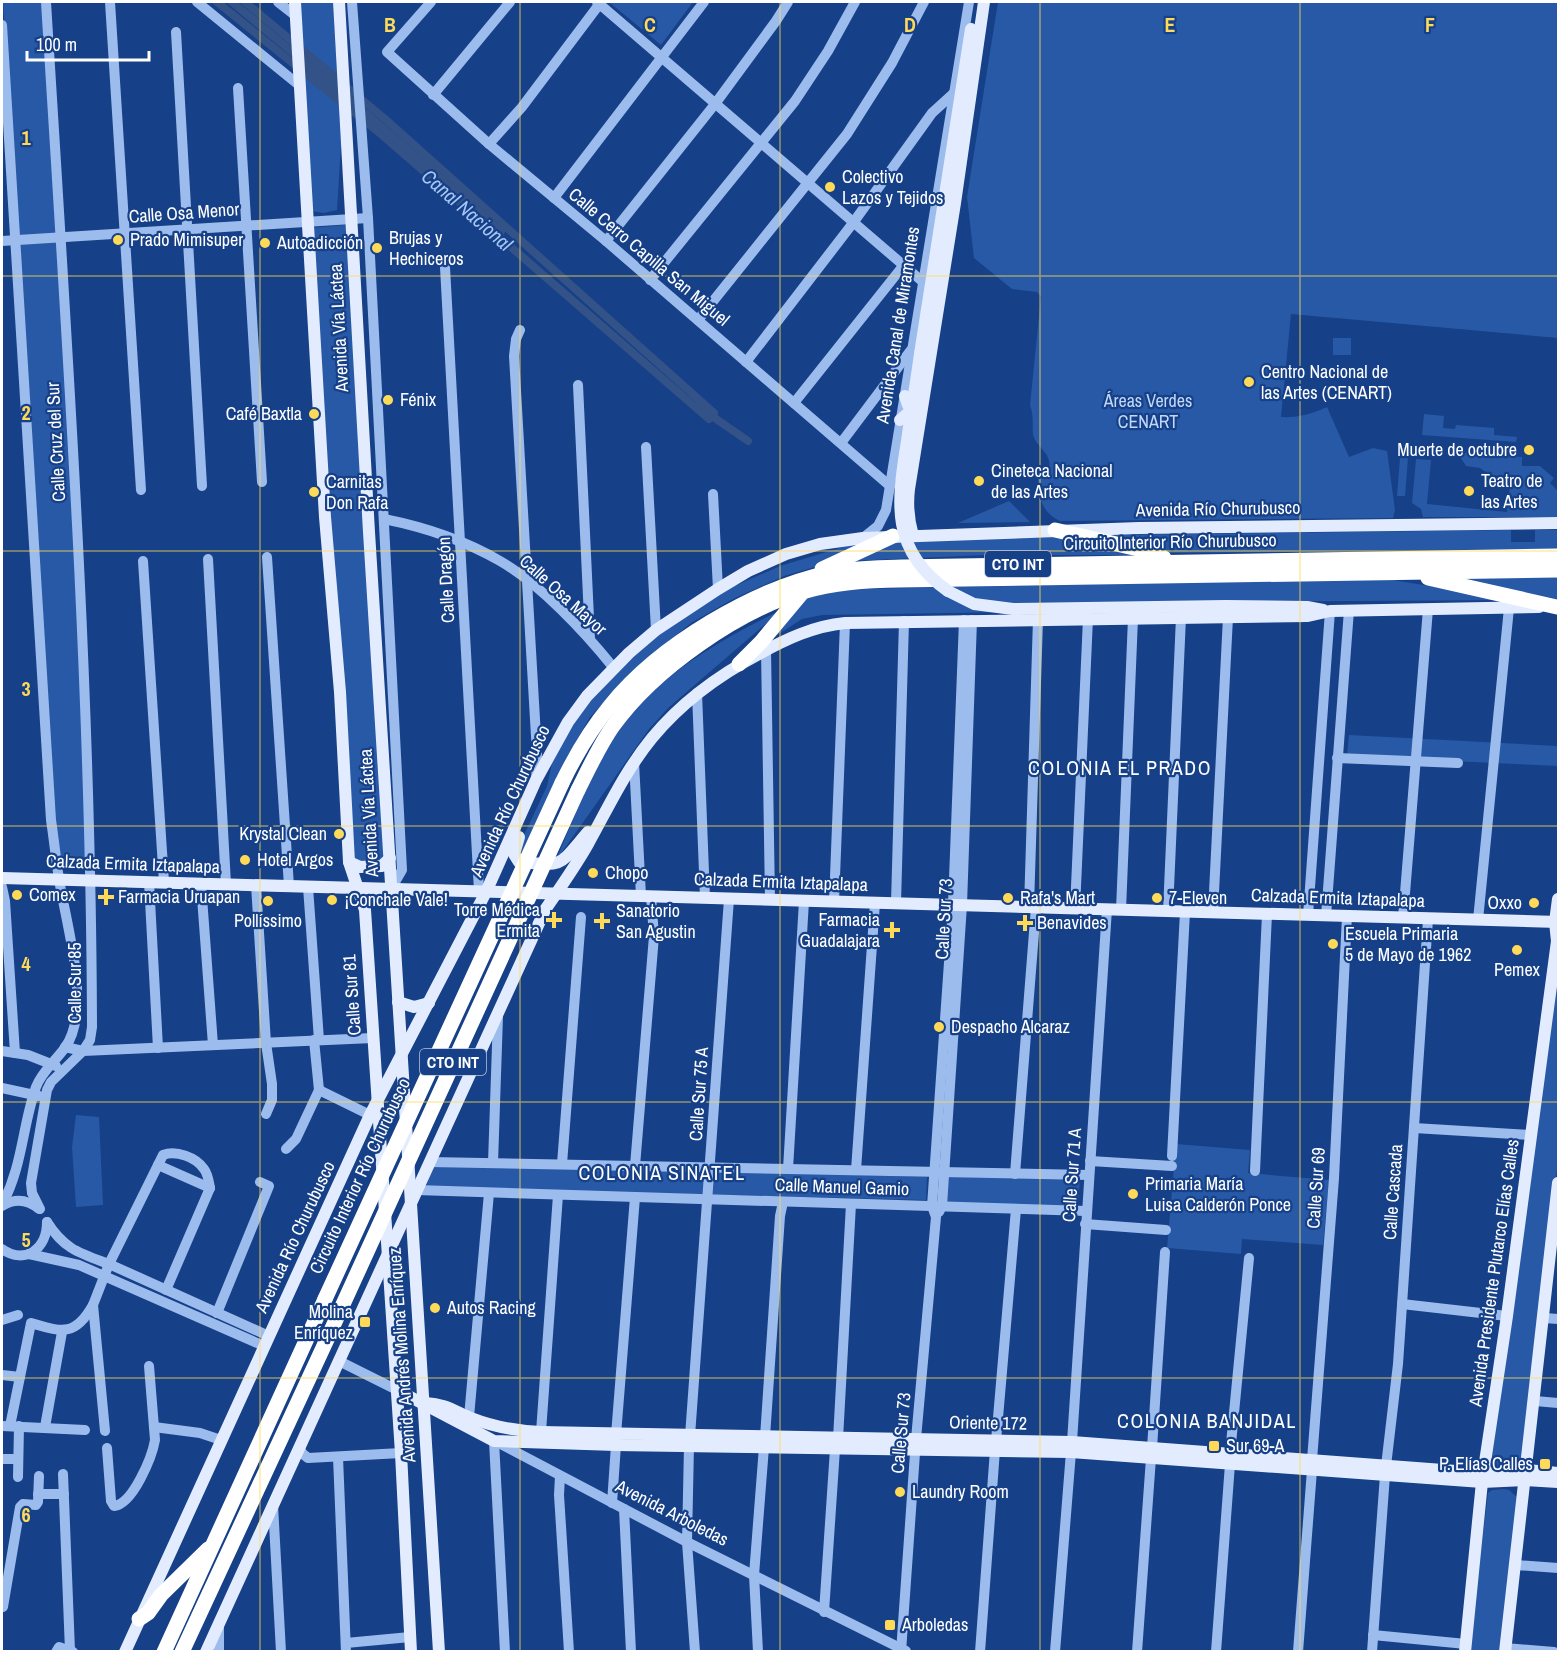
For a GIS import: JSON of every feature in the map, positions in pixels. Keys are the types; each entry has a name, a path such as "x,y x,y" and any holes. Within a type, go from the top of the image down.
{"highway":[{"path":"1055,530 1147,551 1173,562"},
{"path":"739,664 760,642 803,586 893,537"},
{"name":"Circuito Interior Río Churubusco","path":"182,1652 578,790 613,726 664,672 729,626 803,586 835,572 873,568 1558,556"},
{"name":"Circuito Interior Río Churubusco","path":"164,1652 562,783 599,720 621,693 645,671 688,638 724,615 766,593 803,586 872,580 1558,570"},
{"path":"1395,572 1558,607"},
{"path":"139,1620 214,1543"}],"main road":[{"name":"Avenida Vía Láctea","path":"295,2 325,517 340,692 349,862 356,888"},
{"name":"Avenida Vía Láctea","path":"339,2 391,889"},
{"name":"Avenida Canal de Miramontes","path":"916,350 938,236 975,2"},
{"name":"Avenida Canal de Miramontes","path":"914,536 907,509 909,489 984,2"},
{"path":"926,265 938,236"},
{"path":"916,350 900,485 901,524 912,553 924,570 939,585 965,600 1003,609 1227,611 1306,607 1330,611 1558,607"},
{"path":"904,396 906,402 911,406 917,407 923,404"},
{"path":"900,420 904,415 911,414 920,424"},
{"name":"Avenida Río Churubusco","path":"125,1652 370,1115 429,1003 543,764 577,709 613,667 656,630 748,571 786,554 820,544 862,538 1055,530 1558,523"},
{"name":"CTO INT","path":"206,1652 541,918 587,845 634,762 661,727 698,693 739,664 806,632 845,623 1181,617 1227,611"},
{"path":"543,764 541,789 514,849 515,859 519,862 553,865 559,863 567,857 604,813"},
{"path":"349,862 360,867 382,866 390,858"},
{"name":"Calzada Ermita Iztapalapa","path":"2,878 1557,922"},
{"name":"Calle Sur 81","path":"356,888 365,910 378,1101"},
{"path":"391,889 402,1056"},
{"name":"Avenida Presidente Plutarco Elías Calles","path":"1465,1648 1483,1478 1557,941 1558,899"},
{"path":"398,1002 414,1007 429,1003"},
{"name":"Avenida Andrés Molina Enríquez","path":"402,1056 439,1652"},
{"name":"Avenida Andrés Molina Enríquez","path":"378,1101 401,1453 411,1652"},
{"path":"1505,1650 1556,1233 1558,1183"},
{"name":"Avenida Arboledas","path":"397,1390 494,1441"},
{"name":"Avenida Arboledas","path":"423,1402 441,1404 491,1425"},
{"name":"Oriente 172","path":"491,1425 512,1430 616,1440"},
{"name":"Oriente 172","path":"494,1441 690,1440 1072,1447 1483,1478 1526,1475"},
{"path":"1526,1475 1558,1473"},
{"path":"1526,1475 1558,1482"}],"street":[{"name":"Calle Cruz del Sur","path":"46,2 78,542 92,880"},
{"path":"110,2 141,490"},
{"path":"197,2 299,82"},
{"path":"278,2 296,16"},
{"name":"Calle Cerro Capilla San Miguel","path":"431,2 387,52 489,144 606,241 890,486"},
{"path":"434,95 510,2"},
{"path":"489,144 522,107 599,2 922,282"},
{"path":"554,198 704,2"},
{"path":"606,241 715,104 788,2"},
{"path":"650,280 795,101 828,51 855,2"},
{"path":"698,320 847,134 892,63 924,2"},
{"name":"Avenida Canal de Miramontes","path":"862,538 878,526 884,517 904,396 916,350 922,282 969,2"},
{"name":"Avenida Vía Láctea","path":"353,3 368,218 402,870 391,889"},
{"name":"Calle Cruz del Sur","path":"2,25 51,820 59,880"},
{"path":"176,32 202,486"},
{"path":"238,88 262,482"},
{"path":"746,362 853,223 929,118 954,93"},
{"path":"929,118 949,120"},
{"name":"Calle Osa Menor","path":"2,241 368,218"},
{"path":"794,403 903,266"},
{"name":"Calle Dragón","path":"445,267 483,892"},
{"path":"519,330 514,356 528,580 537,754 536,780"},
{"path":"841,444 916,350"},
{"path":"578,385 590,639"},
{"path":"646,447 656,630"},
{"path":"713,494 718,589"},
{"name":"Calle Osa Mayor","path":"384,519 460,541 500,561 528,580 590,639 613,667"},
{"path":"267,557 289,886"},
{"path":"208,559 226,884"},
{"path":"143,561 164,882"},
{"path":"1478,920 1509,608"},
{"path":"1403,918 1428,609"},
{"path":"1326,916 1349,610"},
{"path":"1213,912 1227,611"},
{"path":"1308,915 1330,611"},
{"path":"1168,911 1181,617"},
{"path":"1075,909 1088,618"},
{"path":"1121,910 1133,618"},
{"path":"1015,1174 1033,907 1038,619"},
{"name":"Calle Sur 73","path":"903,1651 916,1444 937,1206 957,905 968,620"},
{"path":"896,903 904,621"},
{"path":"834,902 845,623"},
{"path":"766,650 770,900"},
{"path":"698,693 705,898"},
{"path":"1337,758 1458,763"},
{"path":"634,762 646,896 654,936 635,1166"},
{"name":"Calle Sur 85","path":"59,880 76,977 74,1025 73,1033 65,1047 43,1073 32,1193 46,1222 63,1244 217,1313 267,1341"},
{"name":"Calle Sur 85","path":"2,1206 18,1168 40,1096 83,1051 90,1040 92,1027 92,880"},
{"path":"149,882 158,1048"},
{"path":"201,884 213,1045"},
{"path":"256,885 266,1043 272,1092 272,1100 266,1114"},
{"path":"2,887 5,901 15,1053"},
{"path":"286,1149 296,1139 319,1090 308,887"},
{"name":"Calle Sur 75 A","path":"695,1652 687,1542 692,1395 729,898"},
{"path":"788,1169 804,901"},
{"path":"856,1170 875,903"},
{"name":"Calle Sur 71 A","path":"1055,1652 1072,1447 1107,909"},
{"path":"1090,1161 1172,1161 1185,912"},
{"path":"1255,1171 1267,914"},
{"name":"Calle Sur 69","path":"1298,1652 1334,1178 1347,916"},
{"path":"562,1164 580,917"},
{"name":"Calle Cascada","path":"1372,1652 1385,1471 1398,1364 1428,919"},
{"path":"493,1163 499,1014"},
{"path":"65,1047 83,1051 373,1038"},
{"path":"2,1051 28,1055 64,1069"},
{"path":"2,1088 40,1096"},
{"path":"319,1090 370,1115"},
{"path":"1414,1128 1531,1135"},
{"path":"18,1477 17,1459 10,1426 31,1323 62,1332 80,1324 93,1305 109,1264 163,1155 170,1152 204,1167 210,1188 166,1290"},
{"name":"Calle Manuel Gamio","path":"430,1162 1089,1175"},
{"path":"158,1165 210,1188"},
{"path":"217,1313 269,1186 260,1182"},
{"name":"Calle Manuel Gamio","path":"416,1190 1086,1211"},
{"path":"469,1417 489,1193"},
{"path":"541,1432 558,1195"},
{"path":"612,1503 635,1197"},
{"path":"2,1206 10,1202 26,1201 40,1209"},
{"path":"758,1652 754,1575 780,1216 783,1202"},
{"path":"824,1612 851,1204"},
{"path":"980,1652 1016,1209"},
{"path":"4,1252 18,1256 38,1249 47,1232 46,1222"},
{"path":"1085,1224 1166,1230"},
{"path":"1137,1652 1165,1252"},
{"path":"29,1254 79,1265 267,1341"},
{"path":"1216,1652 1230,1459 1249,1258"},
{"path":"1402,1304 1507,1316"},
{"path":"93,1305 105,1431"},
{"path":"2,1320 18,1315"},
{"path":"1544,1318 1558,1319"},
{"path":"45,1427 62,1332"},
{"name":"Avenida Arboledas","path":"339,1361 397,1390"},
{"path":"107,1448 111,1501 114,1506 121,1505 127,1500 143,1474 154,1448 150,1366"},
{"path":"2,1376 20,1377"},
{"path":"1535,1401 1558,1403"},
{"path":"10,1426 85,1430"},
{"path":"154,1427 200,1433 221,1440"},
{"path":"494,1441 506,1652"},
{"name":"Avenida Arboledas","path":"494,1441 903,1651"},
{"path":"299,1448 308,1458 401,1453"},
{"path":"338,1457 346,1647 410,1637"},
{"path":"2,1459 17,1459"},
{"path":"56,1650 59,1647 71,1651 63,1474"},
{"path":"3,1607 21,1507 22,1504 36,1505 39,1476"},
{"path":"560,1476 559,1495 569,1652"},
{"path":"38,1494 64,1494"},
{"path":"273,1505 281,1652"},
{"path":"624,1509 631,1652"},
{"path":"1516,1565 1558,1568"},
{"path":"219,1623 219,1652"},
{"path":"1373,1635 1465,1648"},
{"path":"1505,1650 1554,1652"}],"green space":[{"path":"3,2 44,2 58,224 90,866 58,866 32,506"},
{"path":"301,2 333,2 341,145 337,210 324,213 311,211"},
{"path":"609,2 693,2 661,45"},
{"name":"Áreas Verdes CENART","path":"998,2 1558,2 1558,338 1291,314 1281,417 1304,415 1327,407 1349,457 1373,448 1387,451 1395,510 1393,518 1060,521 1054,518 1042,504 1039,492 1038,479 1046,472 1049,460 1033,434 1030,405 1041,297 1037,292 1012,289 974,258 967,197"},
{"path":"346,225 384,853 379,863 359,864 352,855 309,228"},
{"path":"1333,338 1351,338 1351,355 1333,355"},
{"path":"1424,414 1444,416 1443,428 1455,429 1456,425 1494,428 1494,435 1517,437 1516,442 1422,435"},
{"path":"1457,452 1522,457 1522,466 1540,466 1554,478 1550,483 1558,491 1558,517 1423,517 1421,509 1412,503 1416,459 1431,460 1427,504 1507,512 1511,477 1490,475 1480,468 1466,466"},
{"path":"1400,458 1408,458 1405,496 1397,496"},
{"path":"1009,501 1030,522 958,523"},
{"path":"1511,530 1511,542 1535,542 1535,530 1558,530 1558,549 1171,553 1100,535"},
{"path":"1050,537 1075,539 1143,555 985,555 849,561 896,542"},
{"path":"870,542 815,567 784,576 735,598 691,623 635,669 590,717 563,764 521,856 518,848 547,786 552,763 581,709 628,659 685,614 730,588 780,566 853,544"},
{"path":"1558,577 1558,599 1447,578"},
{"path":"1380,578 1517,600 1012,603 1012,612 822,615 802,619 771,639 806,599 829,592 862,589"},
{"path":"783,609 668,708 649,729 555,862 598,765 616,735 650,694 691,661 736,633"},
{"path":"1349,735 1558,746 1558,766 1347,756"},
{"path":"1558,948 1558,1159 1526,1463 1519,1466 1505,1466 1492,1464 1491,1458"},
{"path":"76,1115 99,1117 103,1205 76,1207 72,1147"},
{"path":"1176,1144 1250,1150 1248,1173 1329,1180 1323,1245 1242,1239 1241,1254 1167,1248"},
{"path":"433,1163 927,1177 926,1200 426,1188"},
{"path":"947,1176 1080,1179 1078,1206 945,1203"},
{"path":"1492,1490 1509,1490 1519,1499 1502,1651 1469,1652 1488,1493"}],"waterway":[{"name":"Canal Nacional","path":"217,2 382,135 709,419 714,413 385,119 245,2"},
{"name":"Canal Nacional","path":"232,2 368,115 501,231"},
{"name":"Canal Nacional","path":"709,414 748,441"}],"place":[{"name":"Colectivo Lazos y Tejidos","path":"830,187"},
{"name":"Prado Mimisuper","path":"118,240"},
{"name":"Autoadicción","path":"265,243"},
{"name":"Brujas y Hechiceros","path":"377,248"},
{"name":"Centro Nacional de las Artes (CENART)","path":"1249,382"},
{"name":"Fénix","path":"388,400"},
{"name":"Café Baxtla","path":"314,414"},
{"name":"Muerte de octubre","path":"1529,450"},
{"name":"Cineteca Nacional de las Artes","path":"979,481"},
{"name":"Teatro de las Artes","path":"1469,491"},
{"name":"Carnitas Don Rafa","path":"314,492"},
{"name":"Krystal Clean","path":"339,834"},
{"name":"Hotel Argos","path":"245,860"},
{"name":"Chopo","path":"593,873"},
{"name":"Comex","path":"17,895"},
{"name":"Farmacia Uruapan","path":"106,897"},
{"name":"Rafa's Mart","path":"1008,898"},
{"name":"7-Eleven","path":"1157,898"},
{"name":"¡Conchale Vale!","path":"332,900"},
{"name":"Pollíssimo","path":"268,901"},
{"name":"Oxxo","path":"1534,903"},
{"name":"Torre Médica Ermita","path":"554,920"},
{"name":"Sanatorio San Agustin","path":"602,921"},
{"name":"Benavides","path":"1025,923"},
{"name":"Farmacia Guadalajara","path":"892,930"},
{"name":"Escuela Primaria 5 de Mayo de 1962","path":"1333,944"},
{"name":"Pemex","path":"1517,950"},
{"name":"Despacho Alcaraz","path":"939,1027"},
{"name":"Primaria María Luisa Calderón Ponce","path":"1133,1194"},
{"name":"Autos Racing","path":"435,1308"},
{"name":"Molina Enríquez","path":"365,1322"},
{"name":"Sur 69-A","path":"1214,1446"},
{"name":"P. Elías Calles","path":"1545,1464"},
{"name":"Laundry Room","path":"900,1492"},
{"name":"Arboledas","path":"890,1625"}],"district":[{"name":"COLONIA EL PRADO","path":"1120,768"},
{"name":"COLONIA SINATEL","path":"662,1173"},
{"name":"COLONIA BANJIDAL","path":"1207,1421"}]}
